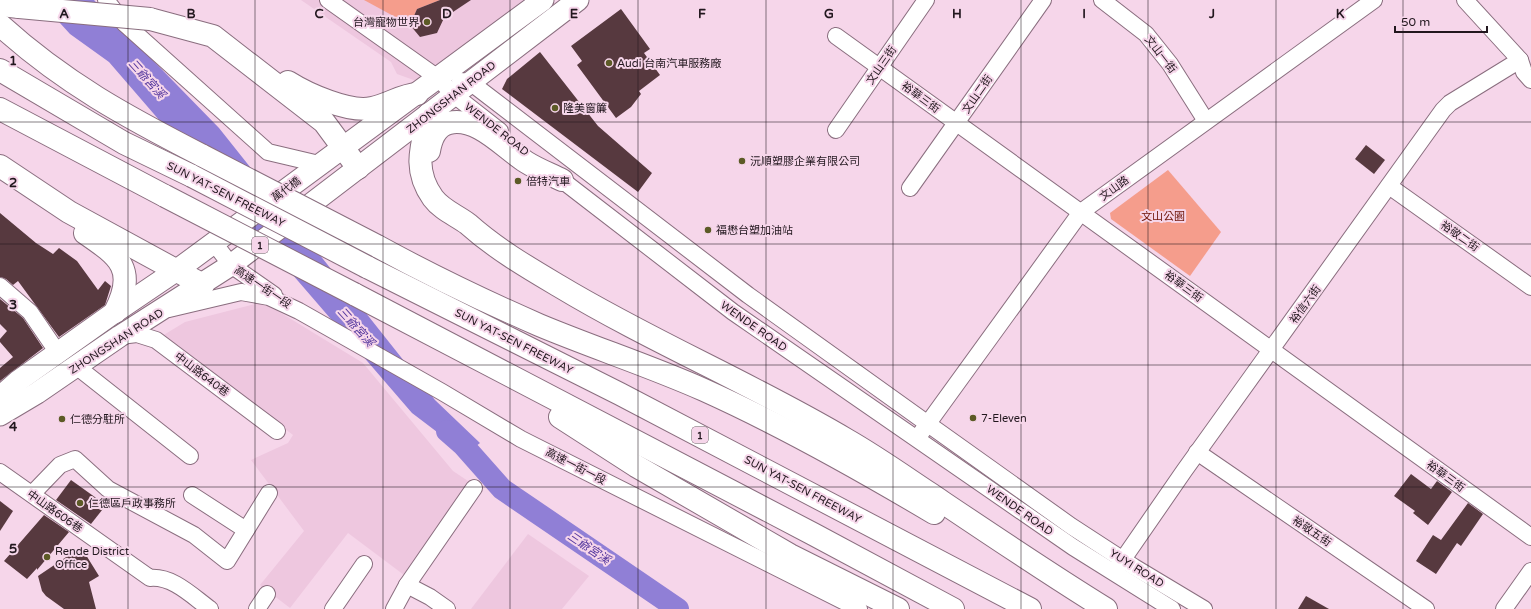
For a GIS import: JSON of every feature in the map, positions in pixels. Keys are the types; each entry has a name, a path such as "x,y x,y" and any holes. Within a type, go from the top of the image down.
{"highway":[{"path":"10,6 150,19 213,36 246,54 299,89 343,105 367,109 382,105 408,94 417,94"},
{"path":"0,25 34,54 76,86 136,121 490,304 546,328 704,390 775,424 854,465 972,536 1066,584"},
{"path":"213,36 324,122 358,168"},
{"name":"SUN YAT-SEN FREEWAY","path":"0,70 124,143 192,176 627,398 1030,609"},
{"name":"1","path":"0,109 953,609"},
{"path":"429,114 420,148 420,171 433,198 447,212 457,216 494,246 582,300 648,337 779,401 847,439 1106,609"},
{"path":"457,216 452,206 440,195 430,170 430,146 437,130 445,124 460,121 470,124 526,162 562,180"},
{"path":"0,166 69,212 203,285"},
{"path":"0,173 28,185"},
{"path":"69,212 85,233 113,253 123,267 125,288 115,312"},
{"path":"438,338 636,466 790,555 898,609"}],"main road":[{"name":"ZHONGSHAN ROAD","path":"319,164 417,94 543,0"},
{"name":"ZHONGSHAN ROAD","path":"0,415 37,393 120,336 203,285 231,265 578,0"},
{"name":"萬代橋","path":"219,240 319,164"},
{"name":"ZHONGSHAN ROAD","path":"0,397 18,381 219,240"}],"street":[{"path":"106,0 124,22 268,152 319,164"},
{"name":"WENDE ROAD","path":"328,0 438,78 454,95 733,312 1074,547"},
{"name":"文山三街","path":"836,130 926,0"},
{"name":"文山二街","path":"910,188 1043,0"},
{"name":"文山一街","path":"1102,0 1146,34 1170,64 1206,121"},
{"name":"文山路","path":"917,439 1081,212 1374,0"},
{"path":"1465,0 1525,61 1524,72 1531,80"},
{"name":"裕華三街","path":"836,36 1531,537"},
{"name":"裕信六街","path":"1114,573 1197,452 1450,102 1525,61"},
{"path":"438,78 470,82"},
{"name":"WENDE ROAD","path":"470,82 748,295 1071,526"},
{"name":"裕敬二街","path":"1389,186 1531,287"},
{"name":"高速一街一段","path":"219,240 231,265 299,312"},
{"path":"0,286 30,312 58,353"},
{"name":"高速一街一段","path":"159,313 241,292 269,297 299,312 442,392 521,439 859,609"},
{"name":"中山路640巷","path":"120,336 137,334 156,340 277,431"},
{"path":"76,366 190,456"},
{"name":"裕敬五街","path":"1197,452 1426,609"},
{"path":"32,494 60,465 75,459 108,489 194,535 227,561 269,493"},
{"name":"中山路606巷","path":"0,472 150,578 157,578 172,582 210,609"},
{"path":"394,609 406,585 474,488"},
{"path":"192,495 246,530"},
{"name":"YUYI ROAD","path":"1071,526 1204,609"},
{"name":"YUYI ROAD","path":"1074,547 1172,609"},
{"path":"333,609 364,564"},
{"path":"1504,609 1531,572"},
{"path":"406,585 430,597 447,609"},
{"path":"257,609 267,594"}],"shaded area":[{"path":"301,0 532,0 422,83 397,74 391,62"},
{"path":"263,302 363,363 453,471 474,485 408,578 348,533 290,608 260,585 304,531 251,460 288,443 293,435 162,336 185,322"},
{"path":"528,534 589,576 562,609 471,609"}],"green space":[{"path":"364,0 440,0 417,9 410,25"},
{"name":"文山公園","path":"1168,170 1221,232 1190,276 1111,219 1110,213"}],"water":[{"path":"39,0 94,0 219,128 435,400 480,443 466,454 412,413 109,62 70,34"}],"building":[{"name":"台灣寵物世界","path":"440,0 471,0 444,18 437,33 420,37 410,25 417,9"},
{"name":"Audi 台南汽車服務廠","path":"621,9 650,49 644,53 660,75 639,91 641,94 631,107 616,118 577,65 582,61 571,46"},
{"name":"隆美窗簾","path":"540,52 598,126 652,173 638,192 502,89 507,79"},
{"path":"1366,145 1385,160 1374,174 1355,159"},
{"path":"0,213 36,243 53,254 59,248 77,261 98,290 105,281 111,286 105,305 59,337 18,281 13,285 6,279 0,277"},
{"path":"0,299 23,318 43,348 0,381 0,368 13,357 0,342 0,339 7,331 0,324"},
{"path":"1411,474 1431,489 1437,481 1452,492 1428,525 1413,513 1415,511 1394,496"},
{"name":"仁德區戶政事務所","path":"71,480 106,505 91,524 56,500"},
{"path":"0,501 13,511 0,531"},
{"path":"1468,503 1483,514 1461,546 1457,543 1436,574 1416,561 1433,535 1441,540"},
{"path":"44,515 69,532 37,570 37,568 27,579 4,561"},
{"path":"81,547 99,576 89,582 96,609 64,609 46,596 42,591 38,576"},
{"path":"1306,596 1329,609 1298,609"}],"waterway":[{"name":"三爺宮溪","path":"447,431 463,445 502,489 678,609"}],"place":[{"name":"台灣寵物世界","path":"427,22"},
{"name":"Audi 台南汽車服務廠","path":"609,63"},
{"name":"隆美窗簾","path":"555,108"},
{"name":"沅順塑膠企業有限公司","path":"742,161"},
{"name":"倍特汽車","path":"518,181"},
{"name":"福懋台塑加油站","path":"708,230"},
{"name":"7-Eleven","path":"973,418"},
{"name":"仁德分駐所","path":"62,419"},
{"name":"仁德區戶政事務所","path":"80,503"},
{"name":"Rende District Office","path":"47,557"}]}
